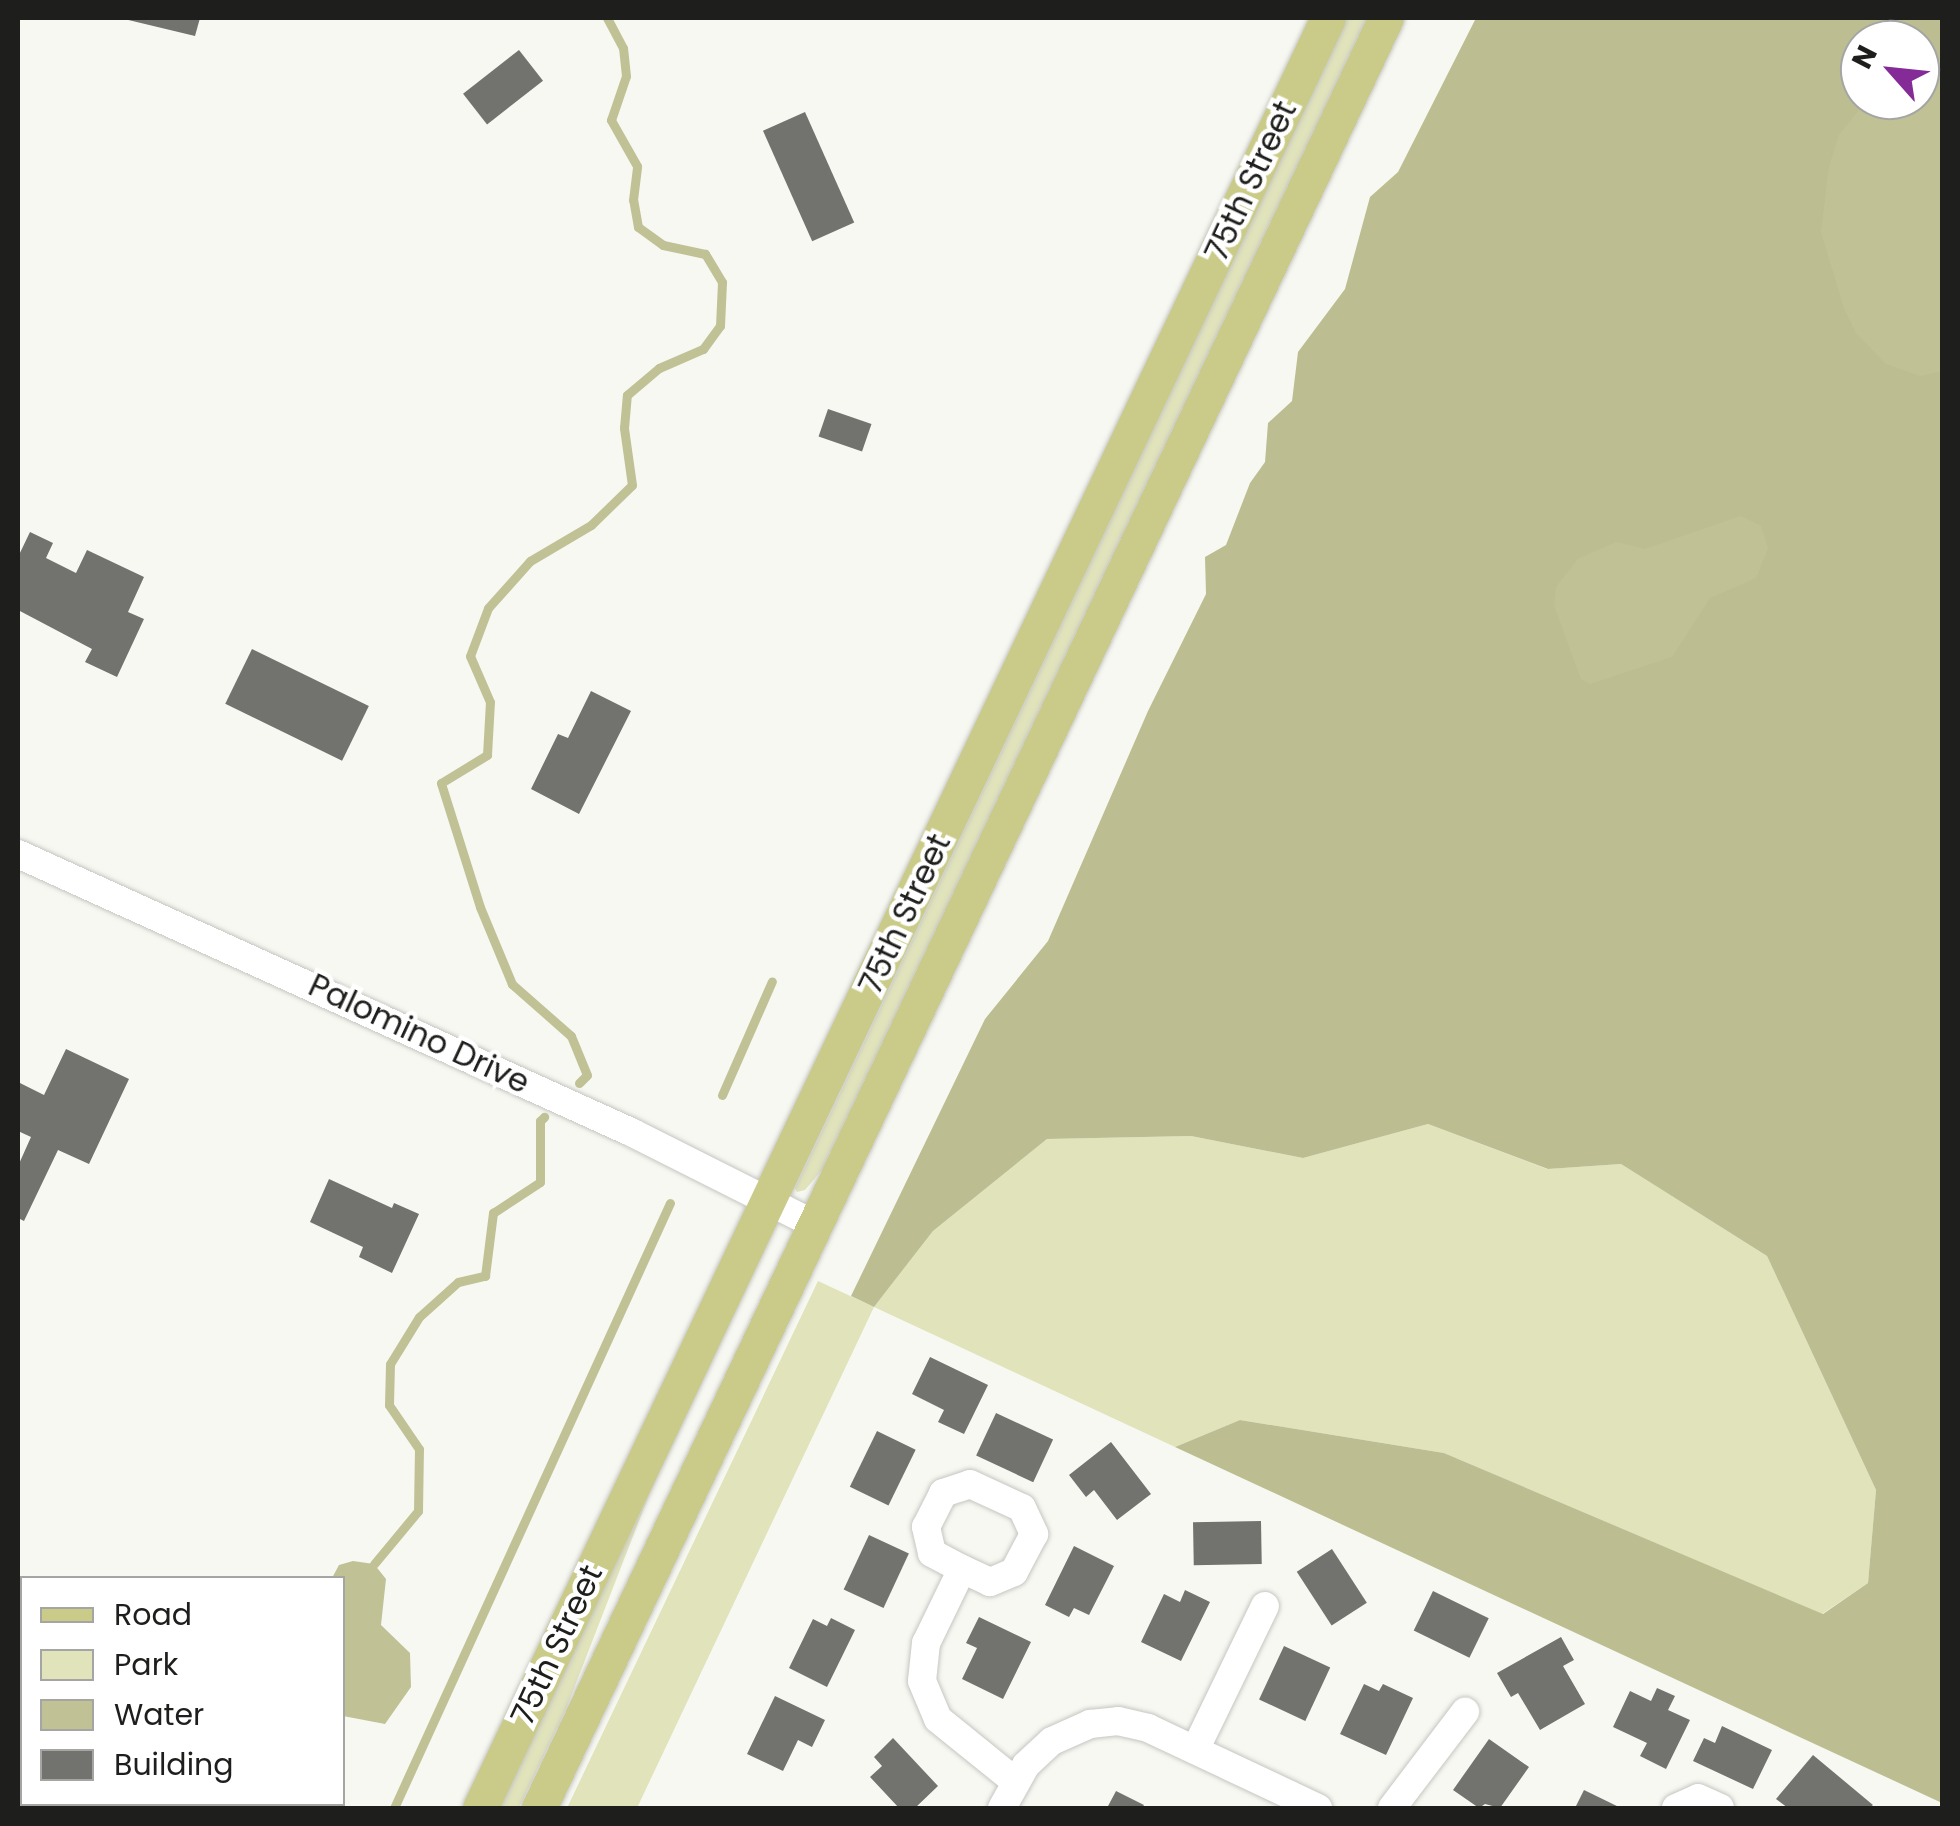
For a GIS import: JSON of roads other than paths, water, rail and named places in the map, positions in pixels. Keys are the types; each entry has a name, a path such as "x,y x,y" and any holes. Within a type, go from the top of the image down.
{"main road":[{"name":"75th Street","path":"538,1808 791,1214 1328,18"},
{"name":"75th Street","path":"480,1808 791,1214 1386,18"}],"street":[{"name":"Palomino Drive","path":"18,854 633,1133 791,1214"},
{"path":"962,1569 926,1643 922,1682 938,1718 1016,1782"},
{"path":"1196,1750 1265,1606"},
{"path":"1392,1808 1466,1712"},
{"path":"1002,1808 1026,1765 1052,1741 1090,1724 1118,1721 1148,1728 1318,1808"},
{"path":"1676,1808 1698,1798 1720,1808"}],"water":[{"path":"1940,60 1942,371 1920,376 1886,364 1856,333 1844,308 1821,232 1829,167 1839,135 1851,120 1940,120"},
{"path":"1741,516 1761,526 1768,548 1756,578 1710,598 1672,657 1590,684 1581,679 1554,605 1556,587 1578,559 1616,542 1645,549"},
{"path":"353,1561 374,1564 386,1579 381,1625 410,1653 411,1687 385,1724 345,1716 345,1576 333,1576 339,1565"}],"waterway":[{"path":"579,1083 587,1075 571,1036 512,984 480,907 441,783 487,755 490,702 470,656 488,608 530,561 591,525 632,485 624,428 627,395 659,368 703,349 720,326 722,282 705,254 663,245 638,227 633,200 637,166 611,120 626,76 623,48 607,18"},
{"path":"722,1095 772,981"},
{"path":"374,1564 418,1511 419,1449 389,1405 390,1364 419,1317 458,1282 485,1276 493,1213 540,1182 540,1121 544,1117"},
{"path":"394,1808 670,1203"}]}
